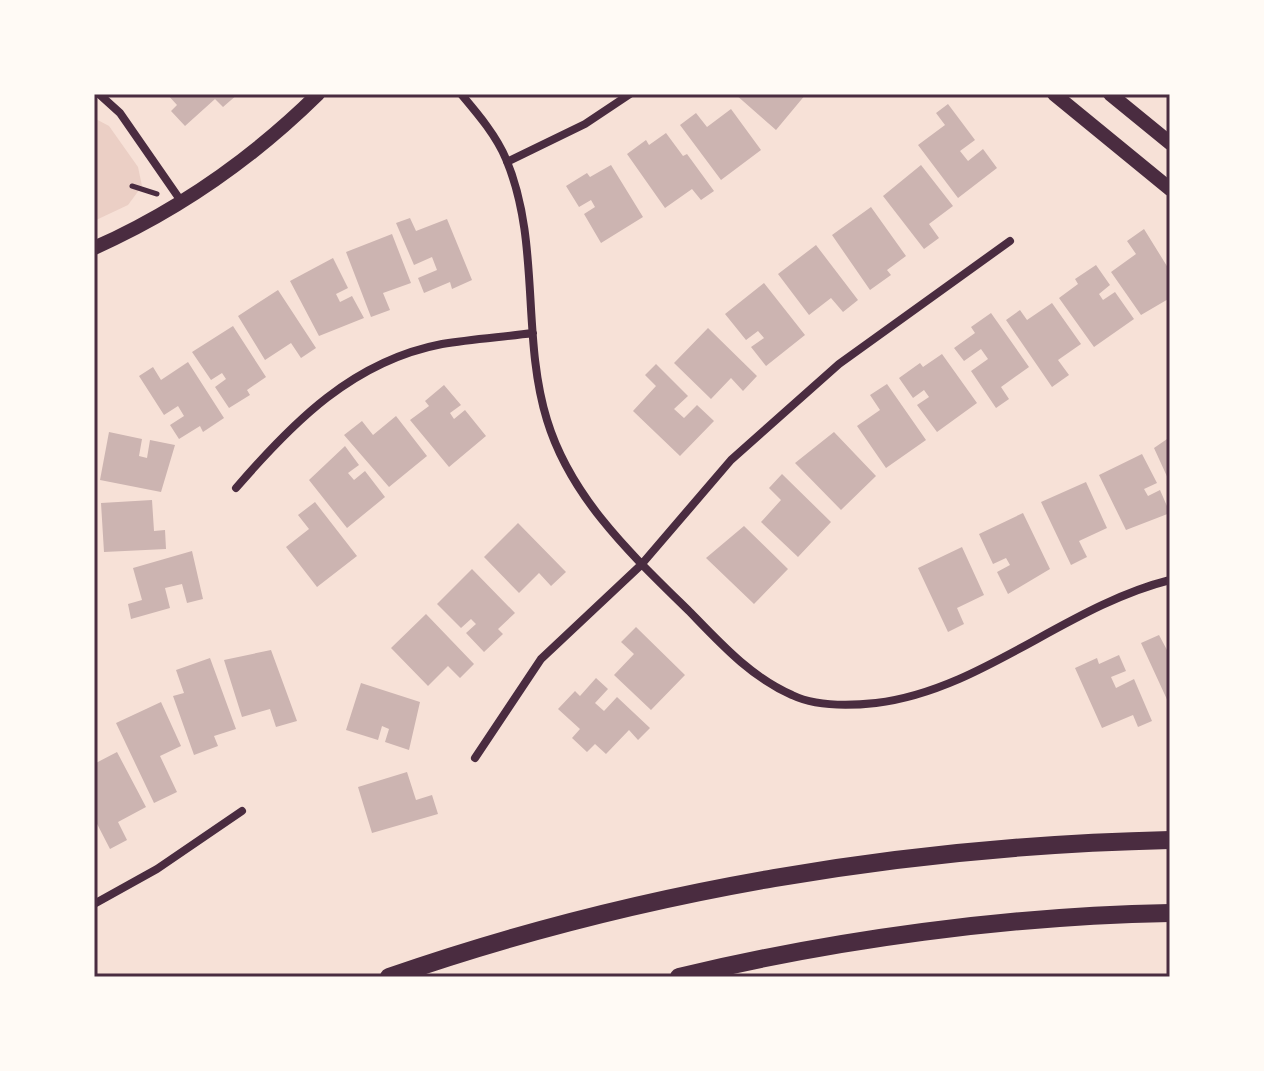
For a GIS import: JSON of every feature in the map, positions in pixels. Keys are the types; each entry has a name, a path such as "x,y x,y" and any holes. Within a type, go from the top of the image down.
{"main road":[{"path":"389,977 646,903 827,869 1050,846 1170,840"},
{"path":"679,977 811,951 1062,915 1170,913"}],"street":[{"path":"99,94 120,113 181,201"},
{"path":"94,248 181,201 234,167 285,127 318,94"},
{"path":"461,94 507,162 528,252 533,333 542,402 564,465 590,505 641,565 754,674 795,697 838,705 880,703 935,688 1076,616 1170,580"},
{"path":"507,162 562,137 630,94"},
{"path":"1054,94 1170,189"},
{"path":"1110,94 1170,143"},
{"path":"475,758 541,659 641,565 731,460 839,364 1010,241"},
{"path":"236,488 303,415 363,373 403,355 443,344 533,333"},
{"path":"94,904 157,869 242,811"}],"shaded area":[{"path":"94,118 109,126 138,167 142,186 128,205 94,221"}],"building":[{"path":"167,94 238,94 223,107 215,99 185,126 171,111 177,105"},
{"path":"735,94 806,94 776,130"},
{"path":"948,104 975,140 960,151 968,161 983,149 997,168 958,198 918,145 945,125 936,113"},
{"path":"731,109 761,150 721,180 680,125 696,113 707,127"},
{"path":"666,133 683,156 687,154 714,191 701,200 692,189 665,208 627,154 646,140 649,145"},
{"path":"611,165 643,217 601,243 584,214 595,207 591,200 579,207 566,186 587,173 590,177"},
{"path":"921,165 953,206 929,224 939,238 924,249 883,196"},
{"path":"871,207 906,256 887,270 891,275 870,290 832,235"},
{"path":"410,218 416,231 447,219 472,280 452,289 450,282 424,293 418,278 437,270 432,257 414,265 396,223"},
{"path":"1144,229 1170,271 1170,298 1141,315 1111,272 1136,254 1127,241"},
{"path":"392,234 411,283 383,293 390,310 371,317 346,252"},
{"path":"816,245 858,300 843,312 831,298 809,315 778,274"},
{"path":"333,258 348,288 336,294 340,302 352,296 364,318 319,336 290,281"},
{"path":"1096,265 1110,285 1099,294 1103,300 1115,292 1134,319 1094,347 1059,298 1078,284 1075,279"},
{"path":"764,283 805,335 766,366 751,347 764,338 758,331 746,340 725,314"},
{"path":"278,290 316,348 301,358 291,343 265,360 238,316"},
{"path":"1052,303 1081,344 1058,360 1069,375 1052,387 1006,320 1020,310 1027,320"},
{"path":"991,313 1029,367 1001,387 1009,399 996,408 971,371 988,359 981,349 964,361 954,348 975,333 971,327"},
{"path":"233,326 266,377 247,390 250,395 229,408 215,387 226,379 222,373 211,380 192,352"},
{"path":"708,328 757,376 743,391 731,378 711,399 674,363"},
{"path":"942,354 977,403 937,432 917,405 929,397 924,390 913,398 899,378 920,363 923,367"},
{"path":"188,362 224,418 203,432 200,426 179,439 170,425 184,416 178,406 164,415 139,376 153,367 161,380"},
{"path":"656,364 688,396 674,409 684,418 697,405 714,421 680,456 633,411 656,386 645,375"},
{"path":"887,384 926,440 886,468 857,426 880,410 870,395"},
{"path":"444,385 461,405 450,413 454,419 465,410 486,436 449,467 410,420 429,406 425,401"},
{"path":"396,416 427,456 389,487 344,435 362,421 373,435"},
{"path":"109,432 142,439 139,456 147,458 150,440 175,445 161,492 100,480"},
{"path":"834,432 876,476 841,510 795,463"},
{"path":"1170,437 1170,483 1154,448"},
{"path":"345,446 359,465 348,473 354,480 365,471 385,497 347,528 309,480"},
{"path":"1142,454 1157,483 1144,489 1148,496 1160,490 1170,513 1126,530 1099,475"},
{"path":"782,474 831,522 798,557 761,522 781,500 769,488"},
{"path":"1086,482 1107,528 1079,541 1087,557 1071,565 1041,502"},
{"path":"152,500 154,531 165,530 166,549 104,552 101,503"},
{"path":"315,502 357,556 317,587 286,547 309,529 298,515"},
{"path":"1023,513 1050,569 1008,594 997,572 1010,565 1006,558 993,564 979,534"},
{"path":"518,523 566,572 551,586 539,573 519,593 484,557"},
{"path":"744,526 788,569 754,604 706,558"},
{"path":"962,547 984,595 957,608 964,624 948,632 918,568"},
{"path":"192,551 203,599 187,603 182,584 165,588 170,608 131,619 128,604 142,600 133,568"},
{"path":"472,569 515,613 498,629 503,634 484,652 466,633 476,624 471,619 461,628 437,604"},
{"path":"426,614 474,664 460,678 448,666 428,686 391,648"},
{"path":"636,627 685,675 651,710 614,675 634,654 621,642"},
{"path":"1159,635 1167,650 1170,649 1170,706 1141,643"},
{"path":"271,650 297,721 276,727 270,709 242,717 224,660"},
{"path":"1119,655 1126,671 1111,677 1116,688 1134,679 1152,721 1138,727 1133,715 1102,728 1075,668 1097,658 1099,664"},
{"path":"210,658 236,729 214,736 218,746 194,755 173,696 184,693 176,670"},
{"path":"596,678 608,689 595,703 604,711 617,697 650,728 638,740 629,730 606,754 595,744 587,752 572,738 580,729 558,709 575,691 580,696"},
{"path":"361,683 420,702 409,750 385,742 389,729 382,726 378,740 346,730"},
{"path":"161,702 181,746 160,756 177,792 154,803 116,723"},
{"path":"117,752 146,807 118,822 127,840 110,849 94,818 97,814 94,764"},
{"path":"407,772 416,800 432,795 438,814 372,833 358,787"}]}
